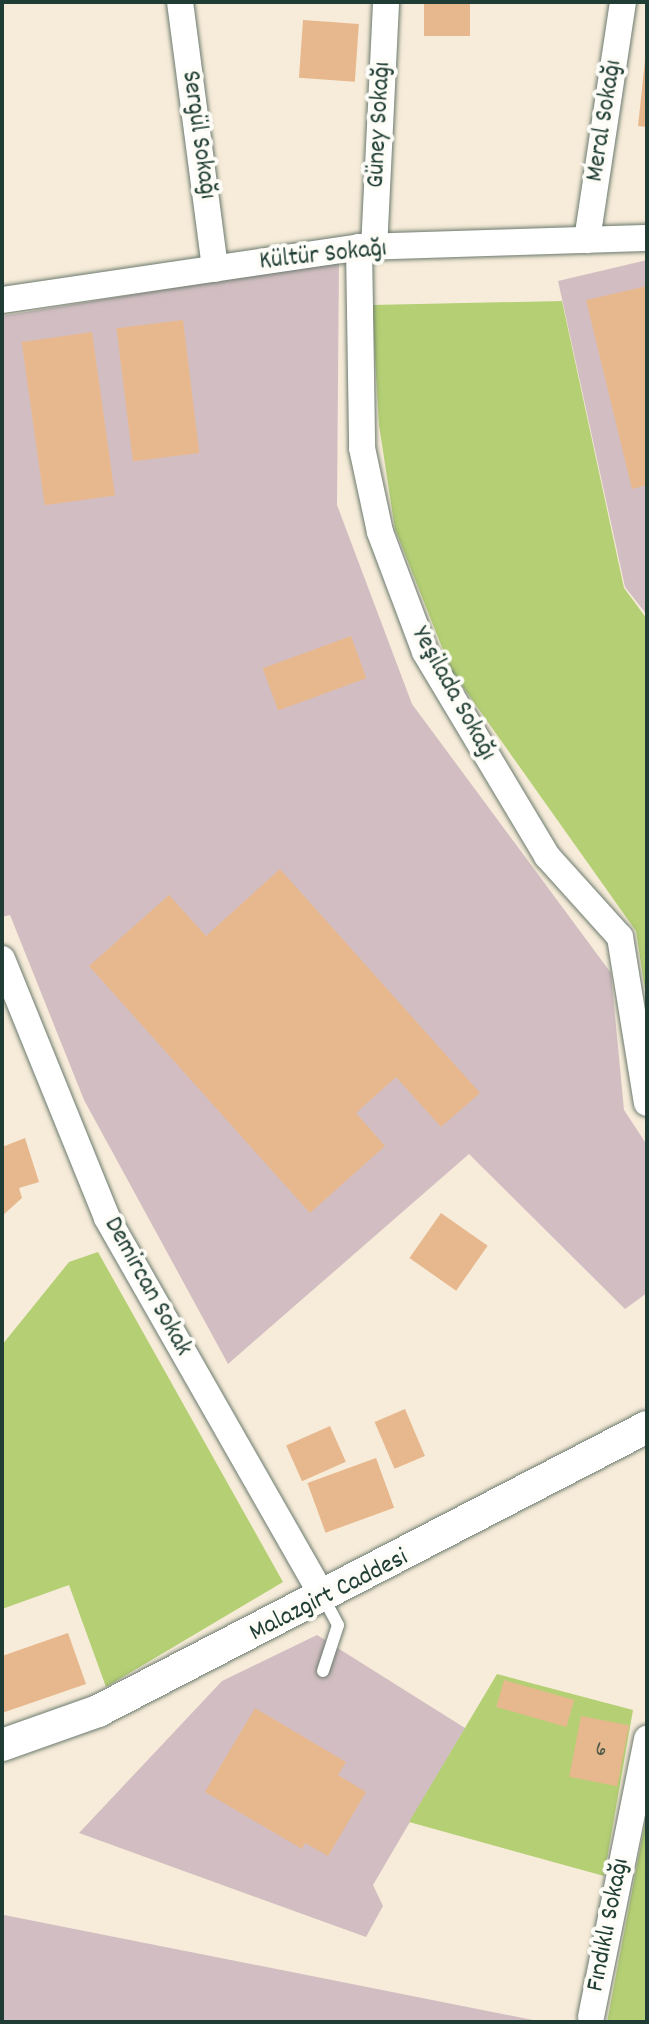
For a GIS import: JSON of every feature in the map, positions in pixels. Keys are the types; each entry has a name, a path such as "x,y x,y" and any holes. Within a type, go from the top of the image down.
{"street":[{"name":"Sergül Sokağı","path":"180,2 215,269"},
{"name":"Güney Sokağı","path":"366,248 386,2"},
{"name":"Meral Sokağı","path":"587,240 623,2"},
{"name":"Kültür Sokağı","path":"2,300 366,248 647,238"},
{"name":"Yeşilada Sokağı","path":"366,248 362,448 380,532 433,665 547,856 620,937 647,1103"},
{"name":"Demircan Sokak","path":"2,959 107,1218 324,1599"},
{"name":"Malazgirt Caddesi","path":"2,1745 98,1711 324,1599 647,1427"},
{"name":"Fındıklı Sokağı","path":"591,2017 647,1739"}],"lane":[{"path":"323,1671 338,1625 324,1599"}],"shaded area":[{"path":"647,260 647,615 625,587 558,281"},
{"path":"339,261 337,505 412,704 611,973 624,1110 647,1145 647,1293 625,1309 469,1154 228,1364 84,1100 10,915 2,917 2,316"},
{"path":"317,1635 465,1728 373,1885 383,1906 366,1937 79,1833 222,1681"},
{"path":"4,1915 342,1982 543,2022 2,2022"}],"green space":[{"path":"562,301 624,588 647,619 647,1003 636,931 451,670 395,529 379,425 372,305"},
{"path":"98,1252 283,1582 106,1687 69,1585 2,1609 2,1345 69,1262"},
{"path":"497,1674 633,1710 604,1876 409,1822"},
{"path":"647,1813 647,2022 607,2022"}],"building":[{"path":"424,2 470,2 470,36 424,36"},
{"path":"303,20 359,24 355,82 299,78"},
{"path":"647,60 647,127 638,126"},
{"path":"647,286 647,485 632,489 586,300"},
{"path":"183,320 199,453 133,461 116,328"},
{"path":"92,332 115,495 45,505 22,342"},
{"path":"351,636 366,678 278,710 263,668"},
{"path":"280,869 480,1093 441,1127 396,1077 356,1113 385,1146 310,1213 89,966 169,895 206,936"},
{"path":"25,1138 39,1182 19,1188 22,1198 2,1216 2,1147"},
{"path":"441,1213 488,1246 456,1291 409,1258"},
{"path":"405,1409 425,1456 395,1469 375,1422"},
{"path":"330,1426 346,1462 302,1481 286,1446"},
{"path":"376,1458 394,1508 326,1533 307,1483"},
{"path":"68,1633 86,1684 2,1713 2,1656"},
{"path":"504,1680 574,1700 566,1727 496,1707"},
{"path":"255,1708 346,1762 338,1775 366,1792 328,1856 305,1843 302,1849 205,1792"},
{"path":"581,1716 629,1725 617,1786 569,1777"}]}
